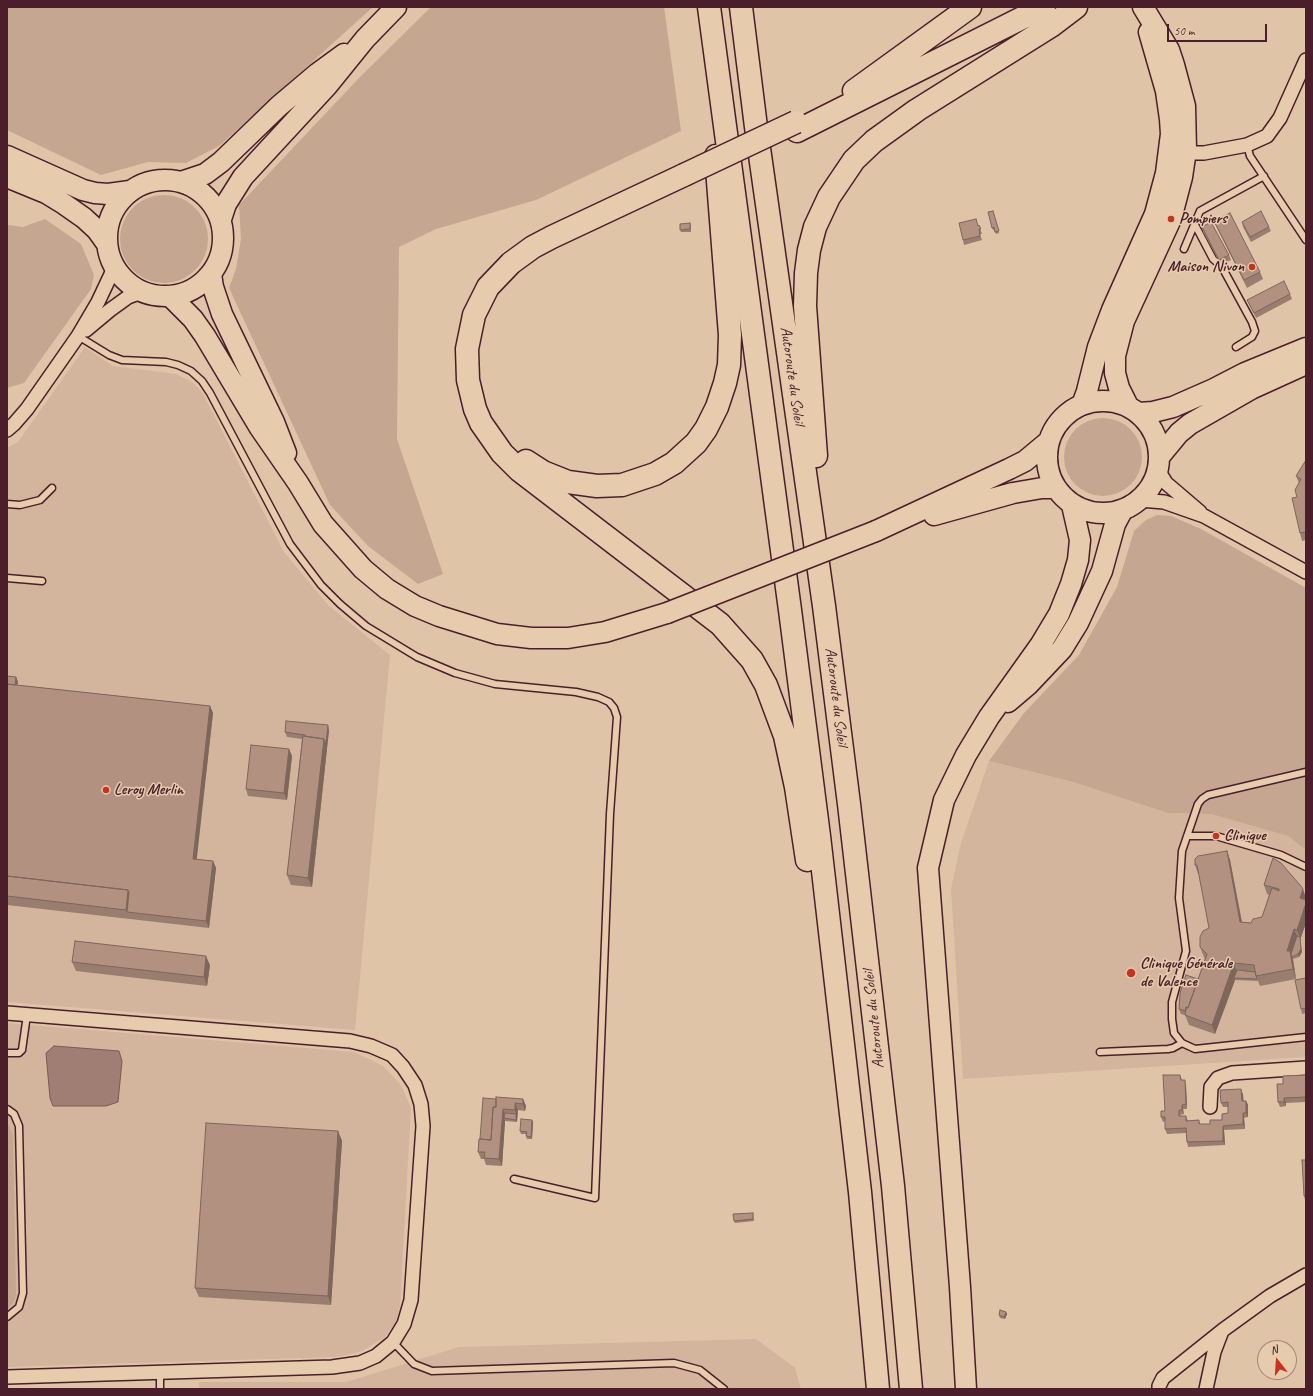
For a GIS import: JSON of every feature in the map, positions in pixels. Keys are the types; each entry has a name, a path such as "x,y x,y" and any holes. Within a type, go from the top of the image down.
{"highway":[{"path":"685,179 546,251 509,278 487,310 480,334 476,358 481,397 494,426 505,441 527,462 544,472 584,485 611,486 635,482 655,474 674,463 684,455 706,429 717,407 729,365 730,335 718,181 709,7"},
{"name":"Autoroute du Soleil","path":"709,7 791,618 860,1192 878,1389"},
{"name":"Autoroute du Soleil","path":"741,7 756,127 823,594 863,920 904,1300 910,1389"},
{"path":"797,127 855,91 970,7"},
{"path":"844,1054 816,929 796,787 785,736 766,684 752,660 720,624 519,470 502,453 481,423 475,409 468,380 467,349 474,315 488,287 511,263 533,247 552,237 685,179 797,127 1044,7"},
{"path":"823,594 814,428 805,306 806,273 809,250 821,211 838,181 850,165 874,141 917,110 1051,26 1076,7"}],"main road":[{"path":"221,219 226,204 243,177 327,86 365,39 396,7"},
{"path":"1082,405 1098,347 1112,310 1155,214 1166,173 1178,148 1185,106 1169,50 1142,7"},
{"path":"181,182 205,174 216,166 279,106 318,73 365,39"},
{"path":"1159,463 1158,444 1154,432 1133,410 1119,388 1115,373 1115,356 1124,321 1171,219 1182,177 1178,148"},
{"path":"7,156 83,190 95,193 108,194 130,191 154,180 181,182 201,192 216,209 221,219 224,234 223,248 219,262 211,274 200,285 186,293 170,296 151,295 131,286 114,268 106,244 106,232 112,214 121,199 130,191"},
{"path":"7,177 46,193 64,204 92,226 106,244"},
{"path":"211,274 213,287 222,314 274,422 298,483"},
{"path":"170,296 193,319 260,428 298,483 323,524 363,569 387,589 415,606 439,616 497,634 531,638 568,638 605,632 668,613 876,531 1009,469 1025,460 1048,441"},
{"path":"1306,348 1245,373 1214,389 1173,407 1153,412 1133,410 1113,402 1105,401 1082,405 1063,418 1056,426 1048,441 1046,457 1048,473 1055,488 1072,505 1087,512 1105,514 1122,511 1140,500 1148,491 1159,463 1179,433 1190,424 1251,389 1306,364"},
{"path":"876,531 1013,493 1042,488 1055,488"},
{"path":"966,1389 960,1287 928,868 944,800 966,755 989,717 1041,644 1062,608 1076,566 1080,540 1072,505"},
{"path":"989,717 1028,685 1062,649 1078,623 1102,571 1115,524 1122,511"}],"street":[{"path":"1178,148 1193,153 1204,153 1247,145 1267,136 1275,128 1305,64"},
{"path":"7,430 27,409 78,336 98,302 114,268"},
{"path":"78,336 128,297 142,292"},
{"path":"1159,463 1166,483 1204,516"},
{"path":"1140,500 1164,502 1204,516 1306,572"},
{"path":"7,1013 350,1041 371,1046 392,1055 403,1067 415,1085 421,1104 423,1126 411,1300 404,1324 393,1342 376,1356 360,1363 332,1367 7,1377"},
{"path":"1210,1107 1211,1087 1218,1078 1232,1073 1306,1068"},
{"path":"1159,1389 1163,1378 1223,1330 1270,1296 1306,1275"},
{"path":"1206,1389 1214,1352 1223,1330"}],"lane":[{"path":"1247,145 1250,156 1306,240"},
{"path":"1184,249 1200,211 1264,176"},
{"path":"1194,224 1213,259 1222,267 1252,322 1255,331 1252,337 1236,347"},
{"path":"78,336 109,356 122,360 166,362 178,365 191,371 202,381 210,393 290,544 321,585 340,604 366,626 417,657 456,674 496,684 576,692 598,697 609,702 614,708 617,717 610,814 595,1198 514,1179"},
{"path":"7,504 20,505 40,500 52,488"},
{"path":"7,578 42,581"},
{"path":"1306,772 1208,795 1198,804 1182,851 1179,898 1186,950 1172,1002 1174,1032 1182,1043 1195,1049 1306,1038"},
{"path":"1187,836 1216,836 1281,855 1306,867"},
{"path":"7,1053 19,1052 22,1050 27,1015"},
{"path":"1100,1052 1168,1049 1182,1043"},
{"path":"7,1108 14,1114 18,1126 23,1292 19,1307 7,1317"},
{"path":"393,1342 407,1359 414,1364 432,1371 674,1364 700,1370 724,1389"},
{"path":"160,1372 160,1389"}],"shaded area":[{"path":"7,7 373,7 219,146 186,163 148,162 101,175 7,130"},
{"path":"431,7 664,7 681,131 536,200 436,229 399,247 397,439 443,574 418,584 368,546 330,505 229,288 236,269 241,239 239,205 360,77"},
{"path":"164,195 181,198 195,208 205,222 208,239 205,256 195,270 181,280 164,283 147,280 133,270 123,256 120,239 123,222 133,208 147,198"},
{"path":"45,219 81,244 94,275 91,289 24,383 7,388 8,225 23,227"},
{"path":"85,347 113,366 176,374 192,382 202,392 284,552 329,606 390,655 355,1030 7,1002 7,448 18,442"},
{"path":"1103,418 1118,421 1130,430 1139,442 1142,457 1139,472 1130,484 1118,493 1103,496 1088,493 1076,484 1067,472 1064,457 1067,442 1076,430 1088,421"},
{"path":"1157,515 1171,516 1201,529 1306,588 1306,850 1288,836 1211,814 1168,813 1073,782 989,761 1024,713 1079,655 1117,587 1134,531 1146,520"},
{"name":"Clinique Générale de Valence","path":"989,761 1073,782 1168,813 1211,814 1288,836 1306,850 1306,1057 963,1079 951,889 961,843"},
{"path":"7,1023 354,1052 383,1066 401,1085 411,1108 400,1306 396,1322 384,1338 360,1352 336,1357 7,1367"},
{"path":"54,1046 119,1051 122,1061 118,1102 106,1106 53,1106 50,1098 46,1053"},
{"path":"7,1121 13,1136 16,1294 14,1302 7,1310"},
{"path":"756,1339 795,1368 801,1389 199,1389 199,1382 346,1382 459,1347"}],"building":[{"path":"993,211 999,231 995,232 994,227 992,228 988,212"},
{"path":"1261,211 1269,227 1250,237 1242,222"},
{"path":"1230,213 1260,272 1244,280 1214,221"},
{"path":"976,219 978,226 979,225 981,229 979,229 980,236 963,240 959,223"},
{"path":"1211,222 1229,255 1219,260 1202,227"},
{"path":"690,223 690,229 680,230 680,224"},
{"path":"1284,281 1290,294 1254,313 1247,300"},
{"path":"1306,460 1306,532 1300,533 1292,498 1297,497 1295,490 1301,479 1296,476"},
{"path":"7,676 16,677 15,685 7,684"},
{"name":"Leroy Merlin","path":"7,684 210,706 193,859 213,861 206,921 127,912 128,890 7,876"},
{"path":"286,721 328,725 326,743 324,739 285,732"},
{"path":"303,736 324,739 308,878 287,875"},
{"path":"251,745 289,749 284,793 246,789"},
{"path":"1227,851 1240,922 1251,923 1253,919 1262,917 1272,888 1279,891 1279,889 1264,885 1273,858 1281,863 1303,889 1300,898 1306,900 1306,903 1297,930 1294,929 1287,951 1290,951 1293,969 1256,976 1254,965 1234,963 1212,1025 1185,1015 1186,1007 1188,1008 1207,954 1200,947 1200,937 1203,931 1209,928 1195,859 1198,856"},
{"path":"7,876 128,890 126,910 7,896"},
{"path":"1297,936 1300,937 1301,949 1298,954 1292,957 1291,954"},
{"path":"75,941 206,956 204,977 72,962"},
{"path":"1237,970 1255,972 1257,979 1234,978"},
{"path":"1186,975 1198,979 1188,1008 1186,1007 1186,1011 1179,1009 1180,993"},
{"path":"1306,978 1306,1008 1301,1009 1295,980"},
{"path":"1163,1075 1180,1075 1181,1080 1185,1080 1186,1104 1182,1105 1182,1110 1179,1110 1179,1116 1186,1116 1186,1121 1199,1120 1199,1124 1210,1124 1210,1120 1222,1120 1222,1114 1228,1113 1228,1102 1221,1103 1220,1090 1241,1089 1242,1101 1246,1101 1246,1113 1243,1113 1243,1124 1223,1126 1223,1141 1187,1142 1186,1128 1165,1129 1165,1117 1161,1117 1161,1111 1165,1111"},
{"path":"1306,1075 1306,1097 1284,1098 1284,1102 1278,1102 1277,1084 1283,1084 1283,1076"},
{"path":"496,1097 523,1099 523,1104 515,1103 515,1110 503,1109 499,1159 484,1158 485,1152 478,1152 479,1139 491,1140 493,1107 496,1107"},
{"path":"483,1098 496,1099 496,1107 493,1107 491,1140 480,1139"},
{"path":"505,1113 516,1114 516,1120 504,1118"},
{"path":"521,1119 532,1120 531,1137 526,1136 527,1132 520,1131"},
{"path":"206,1123 338,1131 328,1296 195,1288"},
{"path":"1302,1160 1306,1160 1306,1196 1304,1196"},
{"path":"753,1213 753,1219 734,1221 733,1214"},
{"path":"1000,1310 1006,1312 1004,1317 999,1315"}],"place":[{"name":"Pompiers","path":"1171,219"},
{"name":"Maison Nivon","path":"1252,267"},
{"name":"Leroy Merlin","path":"106,790"},
{"name":"Clinique","path":"1216,836"},
{"name":"Clinique Générale de Valence","path":"1131,973"}]}
